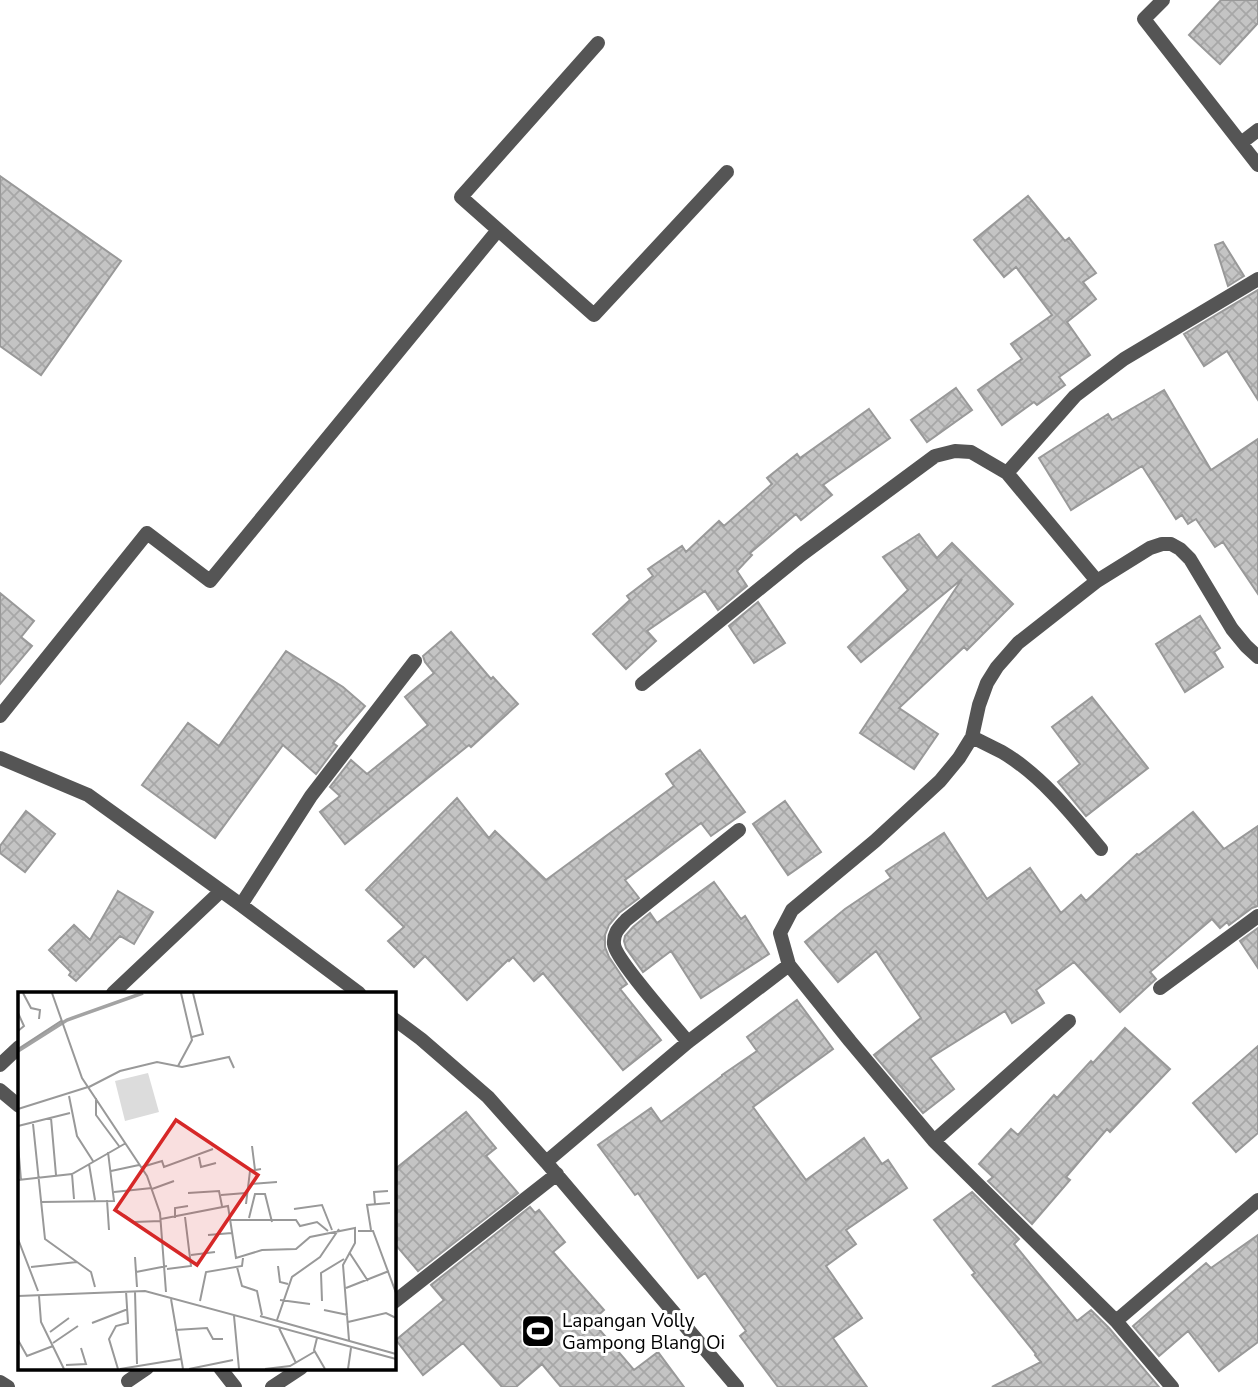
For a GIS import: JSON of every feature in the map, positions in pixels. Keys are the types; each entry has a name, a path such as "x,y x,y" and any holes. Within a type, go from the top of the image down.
{"street":[{"path":"1163,0 1144,19 1258,165"},
{"path":"598,43 461,197 594,314 727,172"},
{"path":"1241,143 1258,130"},
{"path":"0,716 147,533 210,581 498,230"},
{"path":"1007,473 1075,396 1124,359 1258,279"},
{"path":"642,684 801,555 935,456 955,451 971,452 1007,473 1097,581"},
{"path":"1172,1387 1116,1321 934,1141 789,965 780,933 792,909 874,841 940,780 959,758 972,737 987,683 1018,643 1097,581 1150,548 1171,544 1190,559 1233,629 1258,657"},
{"path":"241,905 311,796 415,661"},
{"path":"972,737 1004,753 1038,779 1101,849"},
{"path":"0,758 88,795 358,992"},
{"path":"688,1042 622,962 614,946 615,932 626,920 739,830"},
{"path":"114,992 221,891"},
{"path":"1160,988 1258,916"},
{"path":"546,1161 688,1042 789,965"},
{"path":"396,1020 488,1097 546,1161 737,1387"},
{"path":"934,1141 1069,1021"},
{"path":"0,1065 18,1048"},
{"path":"0,1090 18,1105"},
{"path":"396,1300 557,1174"},
{"path":"1116,1321 1258,1200"},
{"path":"128,1381 144,1370"},
{"path":"222,1370 235,1387"},
{"path":"272,1387 298,1370"},
{"path":"0,1381 8,1387"}],"building":[{"path":"1221,0 1258,0 1258,23 1220,64 1189,35"},
{"path":"0,176 121,261 41,375 0,346"},
{"path":"1028,196 1065,241 1069,238 1096,273 1083,282 1096,299 1067,322 1090,355 1059,377 1065,385 1037,405 1034,402 1002,425 978,390 1022,359 1011,344 1052,315 1016,267 1004,277 974,240"},
{"path":"1223,242 1244,276 1228,286 1215,245"},
{"path":"1258,290 1258,400 1227,351 1204,366 1184,334"},
{"path":"956,388 972,410 927,442 911,420"},
{"path":"1164,390 1211,470 1258,439 1258,594 1223,542 1215,547 1196,519 1188,524 1182,515 1176,519 1142,466 1071,510 1039,458 1108,414 1112,420"},
{"path":"869,409 890,438 823,485 832,495 801,520 796,514 750,553 752,555 737,571 747,586 718,610 705,591 647,631 656,641 626,669 593,634 630,600 627,596 653,576 648,569 682,546 686,552 719,521 724,526 772,484 767,478 797,454 800,458"},
{"path":"919,534 937,558 952,543 1013,604 967,650 964,647 899,708 938,734 914,769 860,733 962,579 861,662 848,647 908,590 883,557"},
{"path":"0,593 34,621 21,637 32,646 0,684"},
{"path":"758,602 785,643 754,663 729,626"},
{"path":"1200,616 1220,648 1214,652 1223,667 1185,692 1156,644"},
{"path":"451,632 491,679 493,677 518,704 471,747 469,745 345,844 320,812 340,796 330,787 351,760 367,774 428,725 405,697 434,673 423,656"},
{"path":"286,651 343,687 365,706 333,743 337,746 316,774 283,745 215,838 142,785 188,723 219,746"},
{"path":"1092,697 1148,768 1086,816 1058,782 1080,764 1052,727"},
{"path":"700,750 745,812 711,836 701,823 625,880 639,898 619,913 609,925 605,935 605,947 627,984 620,989 661,1040 623,1070 543,973 534,981 513,957 467,1000 425,956 414,967 388,941 404,927 366,890 457,798 489,838 495,831 546,880 674,786 666,774"},
{"path":"785,801 821,852 788,875 753,824"},
{"path":"26,811 55,834 25,872 0,853 0,846"},
{"path":"1193,812 1224,849 1258,826 1258,906 1220,928 1212,919 1150,972 1156,979 1120,1012 1074,962 1036,990 1044,1003 1012,1023 1005,1011 930,1058 954,1089 923,1113 874,1055 921,1018 876,951 838,982 805,942 845,909 891,878 886,871 944,833 987,899 1030,868 1061,913 1081,895 1086,901 1137,854"},
{"path":"714,882 741,919 745,916 769,954 701,998 671,951 643,972 624,941 633,927 650,913 657,923"},
{"path":"118,891 153,912 134,944 120,936 76,981 69,975 71,972 49,950 74,925 90,940"},
{"path":"1258,928 1258,968 1240,941"},
{"path":"797,1000 833,1049 753,1107 806,1180 864,1138 882,1164 888,1160 907,1188 846,1230 856,1244 826,1266 862,1318 833,1338 867,1387 778,1387 740,1336 746,1331 705,1273 698,1278 638,1193 635,1195 598,1145 651,1108 661,1122 757,1051 747,1037"},
{"path":"1125,1028 1170,1069 1110,1132 1107,1129 1066,1177 1070,1180 1032,1224 988,1181 993,1177 979,1164 1011,1129 1018,1135 1054,1095 1057,1098"},
{"path":"1258,1046 1258,1133 1236,1152 1193,1103"},
{"path":"466,1112 496,1148 486,1156 518,1193 418,1271 396,1245 396,1168"},
{"path":"972,1192 1019,1239 1014,1244 1077,1321 1091,1310 1159,1387 992,1387 1041,1362 972,1275 975,1273 934,1220"},
{"path":"530,1207 535,1213 539,1210 565,1242 553,1252 604,1310 592,1321 634,1370 658,1352 684,1387 561,1387 542,1364 516,1387 502,1387 463,1343 423,1375 396,1340 444,1300 431,1285"},
{"path":"1258,1235 1258,1342 1219,1371 1188,1331 1159,1356 1133,1326 1206,1263 1211,1268"}],"place":[{"name":"Lapangan Volly Gampong Blang Oi","path":"538,1331"}]}
